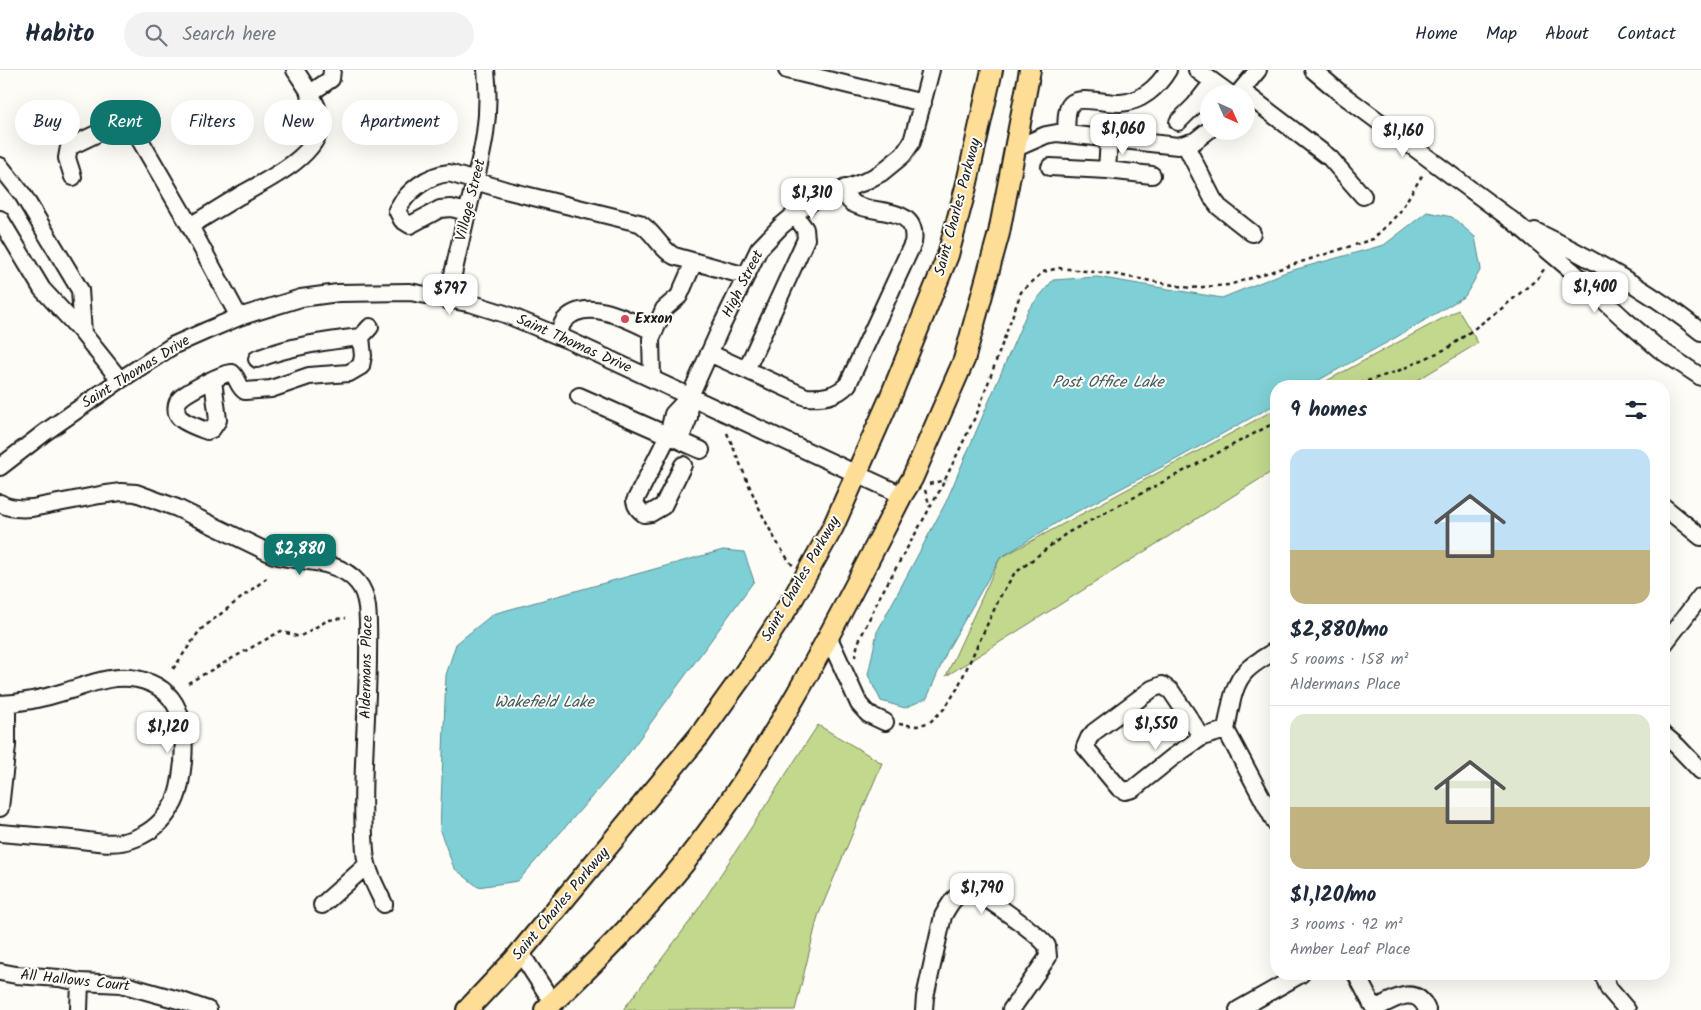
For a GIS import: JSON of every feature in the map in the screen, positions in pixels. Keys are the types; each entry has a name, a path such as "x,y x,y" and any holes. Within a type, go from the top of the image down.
{"main road":[{"name":"Saint Charles Parkway","path":"467,1010 520,952 700,735 746,672 802,582 833,527 890,398 948,254 966,187 992,70"},
{"path":"549,1006 624,934 663,889 727,806 781,722 828,638 912,479 964,360 999,233 1030,70"}],"street":[{"path":"190,226 278,173 304,153 318,134 320,125 318,113 295,70"},
{"path":"309,94 331,79 332,70"},
{"name":"Village Street","path":"447,300 482,156 488,116 489,94 486,70"},
{"path":"787,70 923,103"},
{"name":"High Street","path":"683,465 663,506 651,513 644,514 639,510 635,501 668,436 673,414 690,396 759,249 794,214 816,199 864,182 881,173 903,155 912,142 931,70"},
{"path":"1066,134 1068,109 1071,103 1090,100 1119,104 1136,100 1154,87 1168,70"},
{"path":"1197,70 1220,85"},
{"path":"1246,85 1258,70"},
{"path":"1313,70 1339,92 1513,221 1659,349 1701,377"},
{"path":"1178,122 1195,105 1213,82"},
{"path":"1255,104 1324,153 1363,196"},
{"path":"74,176 67,158 69,147 116,125 136,134 190,226 239,317"},
{"path":"1016,148 1046,135 1056,133 1178,146 1195,141 1200,137"},
{"path":"1107,170 1109,139"},
{"path":"1185,144 1219,207 1252,233"},
{"path":"0,166 23,195 80,290 83,334"},
{"path":"1050,167 1152,174"},
{"path":"467,212 451,208 440,209 410,225 402,220 397,210 403,199 430,178 449,173 505,190 621,217 639,223 647,227 667,252 674,256 746,276"},
{"path":"709,353 806,397 819,398 832,395 842,391 848,384 913,242 914,233 912,226 905,217 852,204 845,188"},
{"path":"746,370 806,239 805,229 794,214"},
{"path":"0,219 42,289 83,334 120,380"},
{"path":"1513,221 1572,249 1648,293 1701,332"},
{"path":"652,378 651,339 664,309 680,296 694,262"},
{"name":"Saint Thomas Drive","path":"0,467 44,433 174,345 239,317 302,298 338,293 410,292 473,304 505,314 652,378 902,495"},
{"path":"558,336 565,321 575,313 589,311 609,311 654,332"},
{"path":"213,380 228,372 232,373 241,389 245,391 271,389 309,376 350,373 361,366 366,332 301,345 257,359"},
{"path":"579,396 701,450"},
{"name":"Aldermans Place","path":"0,502 4,505 21,509 121,492 136,493 176,508 274,554 289,559 328,565 340,569 354,578 365,597 368,614 363,791 365,851 367,865 384,904"},
{"path":"1670,513 1701,537"},
{"path":"1670,636 1701,596"},
{"path":"828,638 859,704 868,714 885,722"},
{"path":"1270,654 1252,666 1241,677 1236,688 1226,730 1270,813"},
{"path":"0,808 7,746 3,704 51,696 109,679 126,678 137,679 158,687 173,700 180,715 184,745 180,787 173,805 157,825 135,839 115,843 0,832"},
{"path":"1202,737 1171,691 1162,685 1152,689 1094,732 1089,738 1086,747 1119,788 1125,791 1133,789 1202,737 1226,730"},
{"path":"1670,740 1701,771"},
{"path":"322,905 367,865"},
{"path":"924,1010 925,997 944,916 953,899 970,892 985,898 1034,933 1048,946 1048,957 1012,1010"},
{"path":"520,952 549,1006"},
{"name":"All Hallows Court","path":"0,972 80,982 121,984 208,1010"},
{"path":"1238,1010 1290,980"},
{"path":"1359,980 1375,1010 1396,998 1410,995 1421,1001 1427,1010"},
{"path":"1605,980 1609,989 1626,1010"},
{"path":"79,1010 80,982"}],"path":[{"path":"849,681 858,643 879,598 945,480 978,411 1021,292 1043,272 1060,268 1112,274 1190,288 1229,285 1372,239 1399,213 1426,169"},
{"path":"1370,380 1398,371 1448,348 1501,309 1537,279 1546,264"},
{"path":"885,722 917,726 930,722 946,708 957,689 1001,595 1014,574 1021,568 1067,533 1270,425"},
{"path":"727,433 779,548 794,566 802,582"},
{"path":"930,507 924,485 945,480"},
{"path":"173,670 200,630 268,577"},
{"path":"188,683 281,631 298,637 328,620 346,618"}],"green space":[{"path":"1458,310 1478,343 1418,380 1328,380"},
{"path":"1270,412 1270,473 946,676 1000,558"},
{"path":"818,725 882,763 818,916 795,1010 623,1010 691,920"}],"water":[{"name":"Post Office Lake","path":"1427,212 1452,217 1475,237 1481,269 1465,296 1395,338 1319,380 1270,380 1270,407 1061,520 1000,558 948,649 927,698 905,708 881,701 868,675 877,632 946,502 1028,310 1053,280 1097,277 1222,298 1286,272 1384,245"},
{"name":"Wakefield Lake","path":"723,550 744,552 754,581 623,761 518,881 478,887 454,868 440,831 446,675 456,644 493,614"}],"place":[{"name":"Exxon","path":"625,319"}]}
